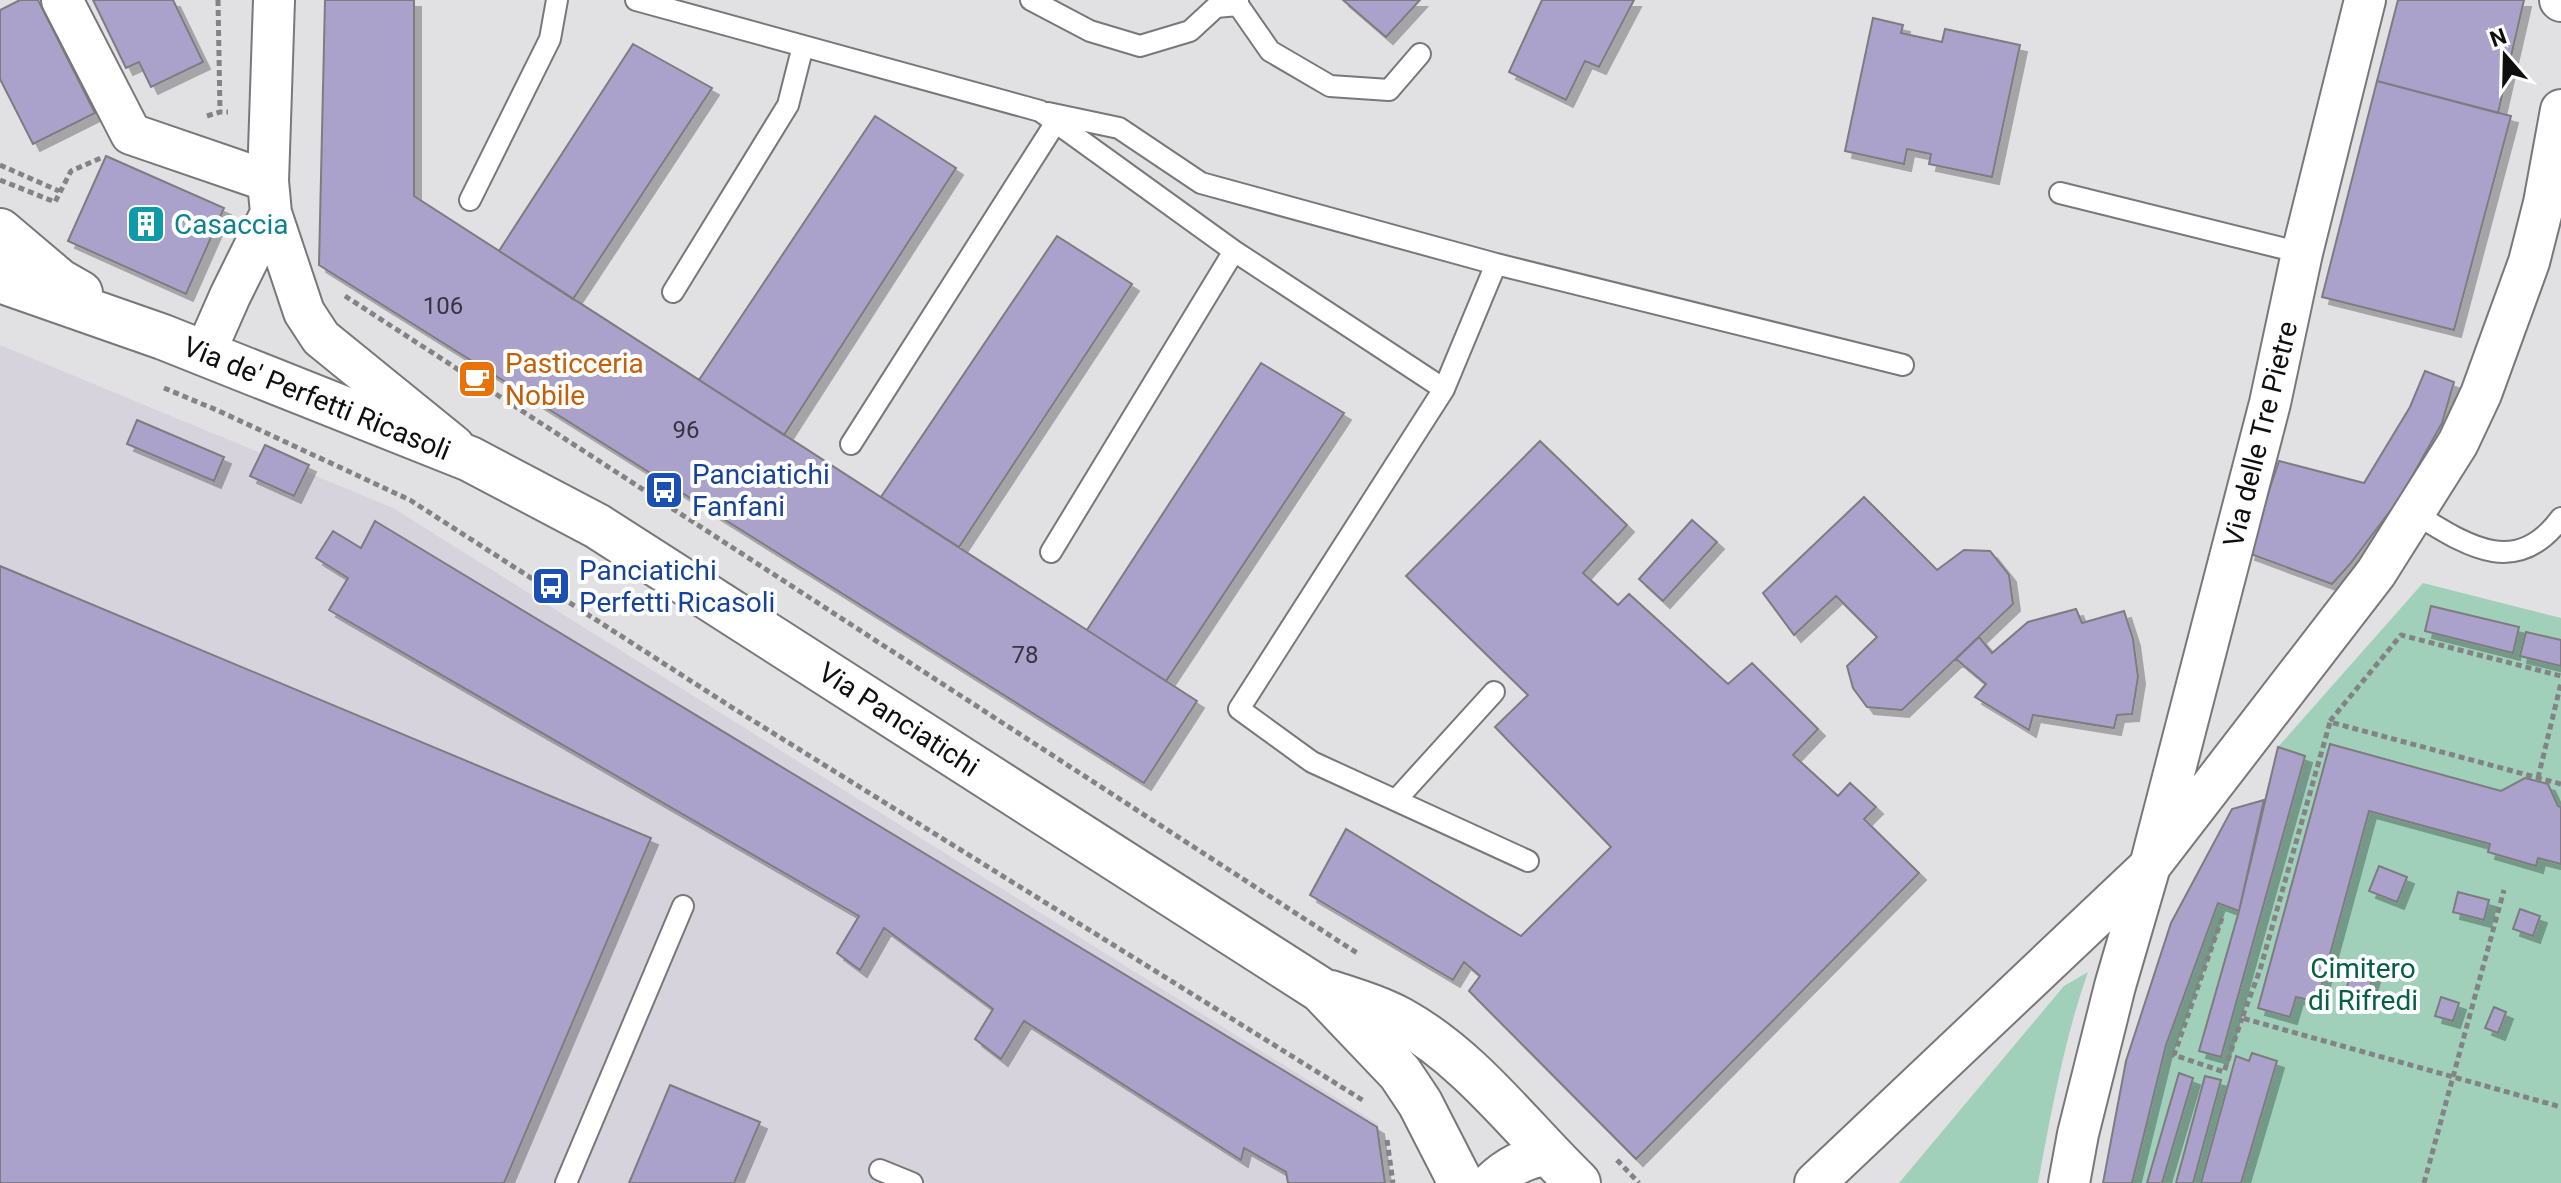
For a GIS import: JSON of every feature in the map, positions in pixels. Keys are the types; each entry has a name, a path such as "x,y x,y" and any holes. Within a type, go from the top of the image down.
{"main road":[{"name":"Via de' Perfetti Ricasoli","path":"0,231 59,281 163,337"},
{"name":"Via de' Perfetti Ricasoli","path":"0,280 163,337 470,459"},
{"name":"Via Panciatichi","path":"470,459 639,551 1321,990"},
{"path":"1321,990 1397,1017 1421,1031 1486,1087 1563,1169"},
{"path":"1321,990 1400,1073 1420,1103 1461,1183"}],"street":[{"path":"62,0 131,134 269,197"},
{"path":"274,0 269,197 304,312 321,338 470,459"},
{"name":"Via delle Tre Pietre","path":"2069,1183 2115,986 2150,866 2270,403 2302,253 2365,0"},
{"path":"1815,1183 2150,866 2376,573 2458,443 2481,394 2532,247 2544,203 2561,110"},
{"path":"204,355 269,197"},
{"path":"1491,1183 1507,1168 1526,1159 1563,1169"}],"lane":[{"path":"470,200 550,39 557,0"},
{"path":"636,0 1048,117 1119,128 1201,183 1496,264 1903,365"},
{"path":"1031,0 1090,31 1140,46 1190,31 1216,7 1238,2 1270,51 1330,86 1389,90 1420,54"},
{"path":"673,292 788,105 803,46"},
{"path":"1048,117 1234,251 1444,389"},
{"path":"851,444 1048,117"},
{"path":"2060,193 2302,253"},
{"path":"1051,552 1234,251"},
{"path":"1496,264 1444,389 1239,709 1312,762 1528,861"},
{"path":"2414,513 2464,544 2492,552 2523,549 2552,530 2561,518"},
{"path":"1396,800 1494,692"},
{"path":"566,1183 683,906"},
{"path":"880,1170 912,1183"}],"path":[{"path":"218,0 220,112"},
{"path":"0,165 59,191"},
{"path":"0,180 55,202"},
{"path":"348,298 1358,953"},
{"path":"161,387 410,500 736,710 1370,1105"},
{"path":"2222,918 2174,1055 2224,1072 2260,970 2330,722 2401,635 2561,676"},
{"path":"2538,778 2561,683"},
{"path":"2330,722 2561,784"},
{"path":"2424,1183 2504,890"},
{"path":"2242,1018 2561,1107"},
{"path":"1385,1127 1393,1183"},
{"path":"1617,1160 1639,1183"}],"shaded area":[{"path":"0,345 393,508 1378,1124 1386,1183 0,1183"}],"green space":[{"name":"Cimitero di Rifredi","path":"2423,583 2561,618 2561,1183 2103,1183 2126,1061 2171,923 2232,809 2264,800 2278,747"},
{"path":"2088,972 2065,1050 2038,1183 1899,1183 2064,986"}],"building":[{"path":"20,0 38,0 95,113 33,144 0,79 0,10"},
{"path":"93,0 173,0 203,62 151,87 139,62 126,68"},
{"path":"325,0 414,0 414,196 1197,701 1144,783 319,265"},
{"path":"1343,0 1420,0 1386,37"},
{"path":"1542,0 1634,0 1599,67 1585,61 1566,100 1509,72"},
{"path":"2398,0 2524,0 2498,113 2377,81"},
{"path":"1873,18 1903,25 1901,33 1942,42 1945,29 2020,45 1992,177 1929,164 1931,154 1907,149 1904,164 1845,151"},
{"path":"633,44 712,88 573,299 499,251"},
{"path":"2377,81 2511,116 2454,330 2322,297"},
{"path":"875,116 956,168 784,435 699,380"},
{"name":"Casaccia","path":"106,156 224,208 186,294 68,241"},
{"path":"1057,236 1132,284 959,547 881,497"},
{"path":"1261,363 1344,413 1166,681 1087,630"},
{"path":"2425,371 2454,382 2442,423 2400,498 2332,584 2248,553 2279,461 2364,483 2410,407"},
{"path":"137,420 224,457 214,481 127,444"},
{"path":"1540,441 1627,525 1583,573 1618,605 1629,594 1728,684 1752,663 1818,729 1793,755 1838,796 1850,783 1876,807 1864,819 1919,873 1636,1159 1469,991 1480,976 1464,962 1453,980 1310,895 1346,829 1521,936 1611,847 1495,727 1528,695 1406,576"},
{"path":"265,445 309,465 294,496 250,476"},
{"path":"1864,497 1937,570 1964,550 1990,551 2009,575 2013,604 1902,710 1867,707 1853,688 1847,666 1877,637 1836,596 1794,635 1763,593"},
{"path":"1692,520 1717,542 1663,601 1639,579"},
{"path":"375,521 1377,1127 1385,1183 1288,1183 1286,1172 1244,1148 1241,1160 1024,1021 1001,1059 975,1039 993,1009 884,928 860,970 837,953 859,916 329,610 348,578 316,558 333,531 361,548"},
{"path":"0,566 651,838 504,1183 0,1183"},
{"path":"2431,606 2519,627 2513,653 2425,631"},
{"path":"2076,609 2082,623 2124,611 2133,639 2138,677 2132,714 2117,715 2114,728 2033,715 2029,730 1975,697 1986,684 1956,659 1979,637 1992,653 2028,622"},
{"path":"2526,632 2561,640 2561,666 2520,656"},
{"path":"2330,744 2501,791 2525,778 2548,784 2561,807 2561,864 2538,858 2536,866 2488,852 2490,844 2369,811 2317,1002 2296,997 2290,1017 2258,1008"},
{"path":"2278,747 2305,756 2221,1057 2199,1051 2239,911"},
{"path":"2264,800 2239,911 2218,903 2166,1045 2132,1183 2103,1183 2126,1061 2171,923 2232,809"},
{"path":"2379,866 2407,877 2397,902 2369,891"},
{"path":"2458,892 2489,900 2484,920 2453,912"},
{"path":"2520,909 2540,916 2533,936 2513,929"},
{"path":"2354,963 2375,969 2367,995 2346,990"},
{"path":"2441,997 2459,1003 2453,1021 2435,1016"},
{"path":"2494,1007 2506,1012 2498,1033 2485,1028"},
{"path":"2252,1053 2277,1061 2241,1183 2201,1183 2236,1056 2249,1061"},
{"path":"2179,1073 2193,1078 2162,1183 2147,1183"},
{"path":"2205,1076 2221,1080 2193,1183 2176,1183"},
{"path":"670,1085 760,1122 734,1183 629,1183"}],"place":[{"name":"Casaccia","path":"146,224"},
{"name":"Pasticceria Nobile","path":"477,379"},
{"name":"Panciatichi Fanfani","path":"664,490"},
{"name":"Panciatichi Perfetti Ricasoli","path":"551,586"}]}
